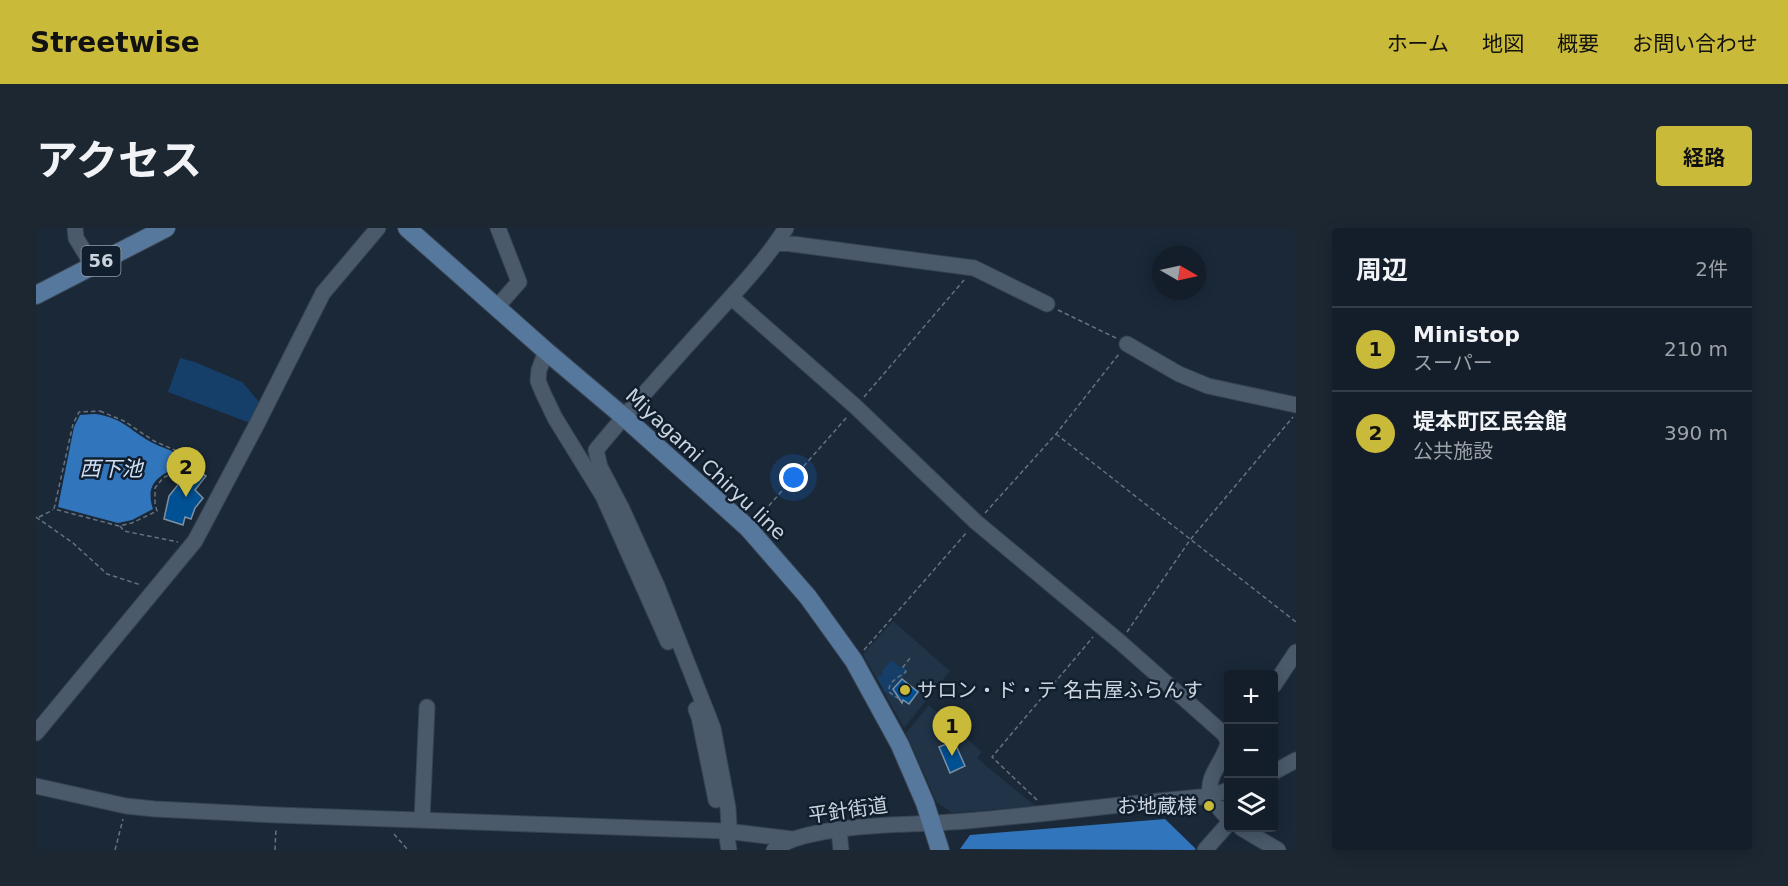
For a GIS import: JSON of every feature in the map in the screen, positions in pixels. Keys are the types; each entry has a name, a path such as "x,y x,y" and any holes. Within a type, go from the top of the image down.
{"main road":[{"name":"56","path":"36,295 166,228"},
{"name":"Miyagami Chiryu line","path":"408,228 748,528 808,597 854,661 900,745 925,803 940,850"}],"street":[{"path":"75,228 76,238 93,266"},
{"path":"36,733 195,541 323,293 378,228"},
{"path":"496,307 519,282 498,228"},
{"path":"726,831 729,826 728,808 713,728 657,586 600,467 596,450 731,297 786,228"},
{"path":"777,242 974,268 1047,304"},
{"path":"731,297 856,406 976,522 1120,642 1224,734"},
{"path":"1127,344 1179,374 1208,386 1296,405"},
{"path":"546,351 539,370 538,381 555,418 603,496 658,617 699,717 729,850"},
{"path":"1278,679 1296,652"},
{"path":"422,820 427,707"},
{"path":"1224,754 1210,784 1211,796 1224,814"},
{"path":"1278,770 1296,760"},
{"path":"36,786 126,806 276,815 726,831 792,839"},
{"name":"平針街道","path":"774,850 792,839 839,830 1051,814 1211,796 1224,791"},
{"path":"1205,850 1224,829"},
{"path":"839,830 841,850"},
{"path":"1247,832 1274,849"}],"path":[{"path":"854,661 1056,434 1127,344 1047,304"},
{"path":"54,509 73,423 79,412 100,411 124,421 153,441 177,451 180,454 180,469 163,478 155,488 157,511 132,523 119,526 54,509 37,517 73,543 107,573 154,589"},
{"path":"1120,642 1190,540 1296,413"},
{"path":"1056,434 1296,622"},
{"path":"119,526 124,531 180,543 187,549"},
{"path":"1051,814 992,757 1102,627"},
{"path":"899,699 889,692 889,687 893,681 906,672 903,667 911,657"},
{"path":"115,850 126,806"},
{"path":"275,850 276,815"},
{"path":"383,819 408,850"}],"shaded area":[{"path":"180,358 242,382 261,404 250,423 168,392"},
{"path":"893,621 950,671 904,728 863,654"},
{"path":"891,660 900,667 905,667 907,671 893,688 897,696 895,699 885,692 877,677 882,675"},
{"path":"929,705 982,752 977,758 1035,806 953,813 937,803 906,733"}],"water":[{"name":"西下池","path":"95,414 121,422 146,439 177,454 178,467 159,478 152,488 153,509 132,520 118,523 58,507 74,427 80,415"},
{"path":"1165,819 1196,849 960,849 970,835"}],"building":[{"path":"192,467 206,476 195,490 203,498 195,508 191,519 185,517 183,525 164,519 169,496"},
{"name":"サロン・ド・テ 名古屋ふらんす","path":"902,679 918,692 909,704 903,700 902,703 893,689"},
{"path":"954,741 965,766 950,773 939,747"}],"place":[{"name":"堤本町区民会館","path":"186,497"},
{"name":"サロン・ド・テ 名古屋ふらんす","path":"905,690"},
{"name":"Ministop","path":"952,756"},
{"name":"お地蔵様","path":"1209,806"}]}
